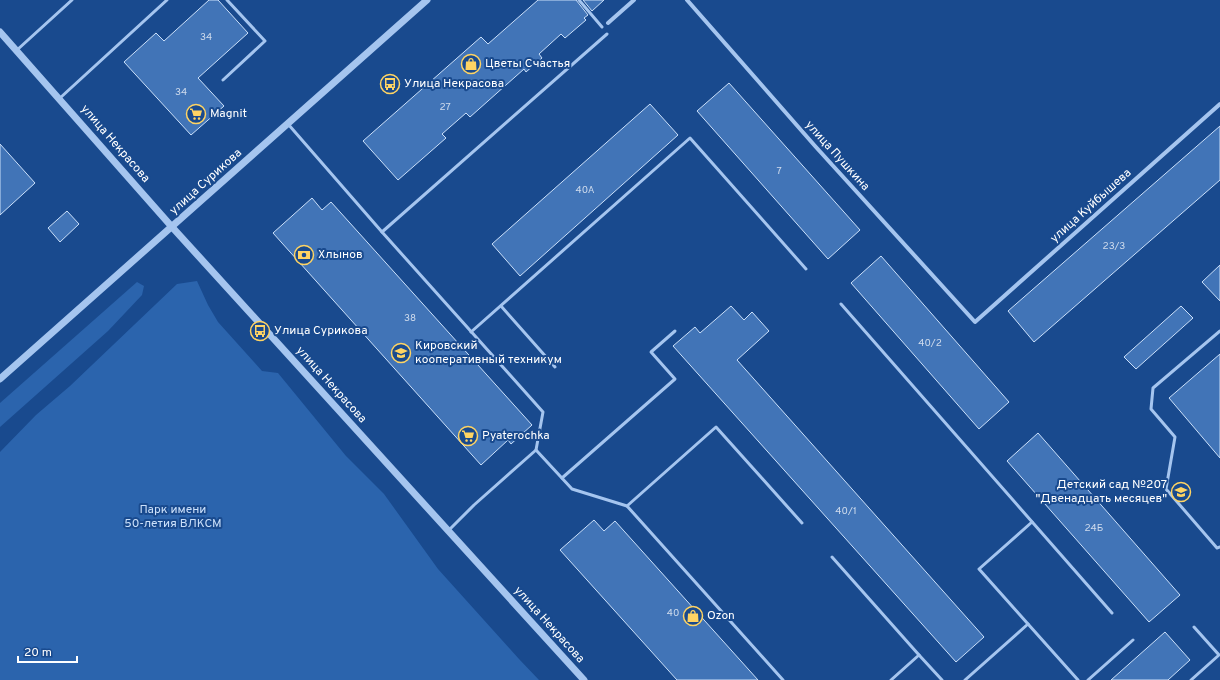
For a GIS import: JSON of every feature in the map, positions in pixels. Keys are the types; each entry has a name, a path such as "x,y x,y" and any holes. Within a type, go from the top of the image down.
{"street":[{"name":"улица Сурикова","path":"0,379 427,0"},
{"path":"608,23 634,0"},
{"name":"улица Пушкина","path":"686,0 814,146 974,322"},
{"name":"улица Некрасова","path":"0,32 60,98 172,227 584,680"},
{"name":"улица Куйбышева","path":"974,322 1220,104"}],"lane":[{"path":"16,50 72,0"},
{"path":"60,98 167,0"},
{"path":"223,80 265,41 228,0"},
{"path":"579,0 602,27"},
{"path":"382,232 607,34"},
{"path":"288,124 382,232 543,412 536,450 474,505 448,531"},
{"path":"471,332 690,138 806,269"},
{"path":"841,304 1112,613"},
{"path":"501,306 555,367"},
{"path":"562,478 675,378 651,352 675,331"},
{"path":"1220,331 1153,388 1151,409 1174,437 1166,489 1217,548 1220,547"},
{"path":"627,506 716,427 802,523"},
{"path":"536,450 572,489 627,506 783,680"},
{"path":"1032,522 979,569 1078,680"},
{"path":"832,557 942,680"},
{"path":"965,680 1028,624"},
{"path":"1191,680 1219,655 1194,627"},
{"path":"1088,680 1133,640"},
{"path":"891,680 919,655"}],"green space":[{"name":"Парк имени 50-летия ВЛКСМ","path":"197,281 218,322 262,371 278,373 346,456 384,494 438,569 539,680 0,680 0,452 36,415 70,386 177,284"},
{"path":"137,282 144,286 142,295 108,331 0,427 0,403"}],"building":[{"path":"209,0 218,0 248,33 198,78 224,106 191,135 124,62 156,33 164,41"},
{"path":"538,0 576,0 588,15 584,18 586,20 565,38 561,34 539,54 542,58 526,72 524,69 470,117 466,113 442,134 446,138 398,180 363,141 481,37 488,44"},
{"path":"583,0 604,0 592,11"},
{"path":"729,83 860,230 828,259 697,111"},
{"path":"650,104 678,135 520,276 492,244"},
{"path":"1220,126 1220,180 1034,342 1008,311"},
{"path":"0,144 35,183 0,215"},
{"path":"312,198 322,210 331,202 532,425 511,444 508,440 481,465 273,233"},
{"path":"67,211 79,224 60,242 48,228"},
{"path":"881,256 1009,402 979,429 851,283"},
{"path":"1220,265 1220,301 1202,282"},
{"path":"731,306 744,320 752,312 769,331 737,360 984,637 956,662 673,346 695,327 700,333"},
{"path":"1181,306 1193,318 1136,369 1124,357"},
{"path":"1220,354 1220,458 1169,398"},
{"path":"1038,433 1180,595 1149,622 1007,461"},
{"path":"594,520 604,531 615,521 758,680 677,680 560,550"},
{"path":"1165,632 1190,660 1168,680 1111,680"}],"place":[{"name":"Цветы Счастья","path":"471,64"},
{"name":"Улица Некрасова","path":"390,84"},
{"name":"Magnit","path":"196,114"},
{"name":"Хлынов","path":"304,255"},
{"name":"Улица Сурикова","path":"260,331"},
{"name":"Кировский кооперативный техникум","path":"401,353"},
{"name":"Pyaterochka","path":"468,436"},
{"name":"Детский сад №207 \"Двенадцать месяцев\"","path":"1181,492"},
{"name":"Ozon","path":"693,616"}]}
